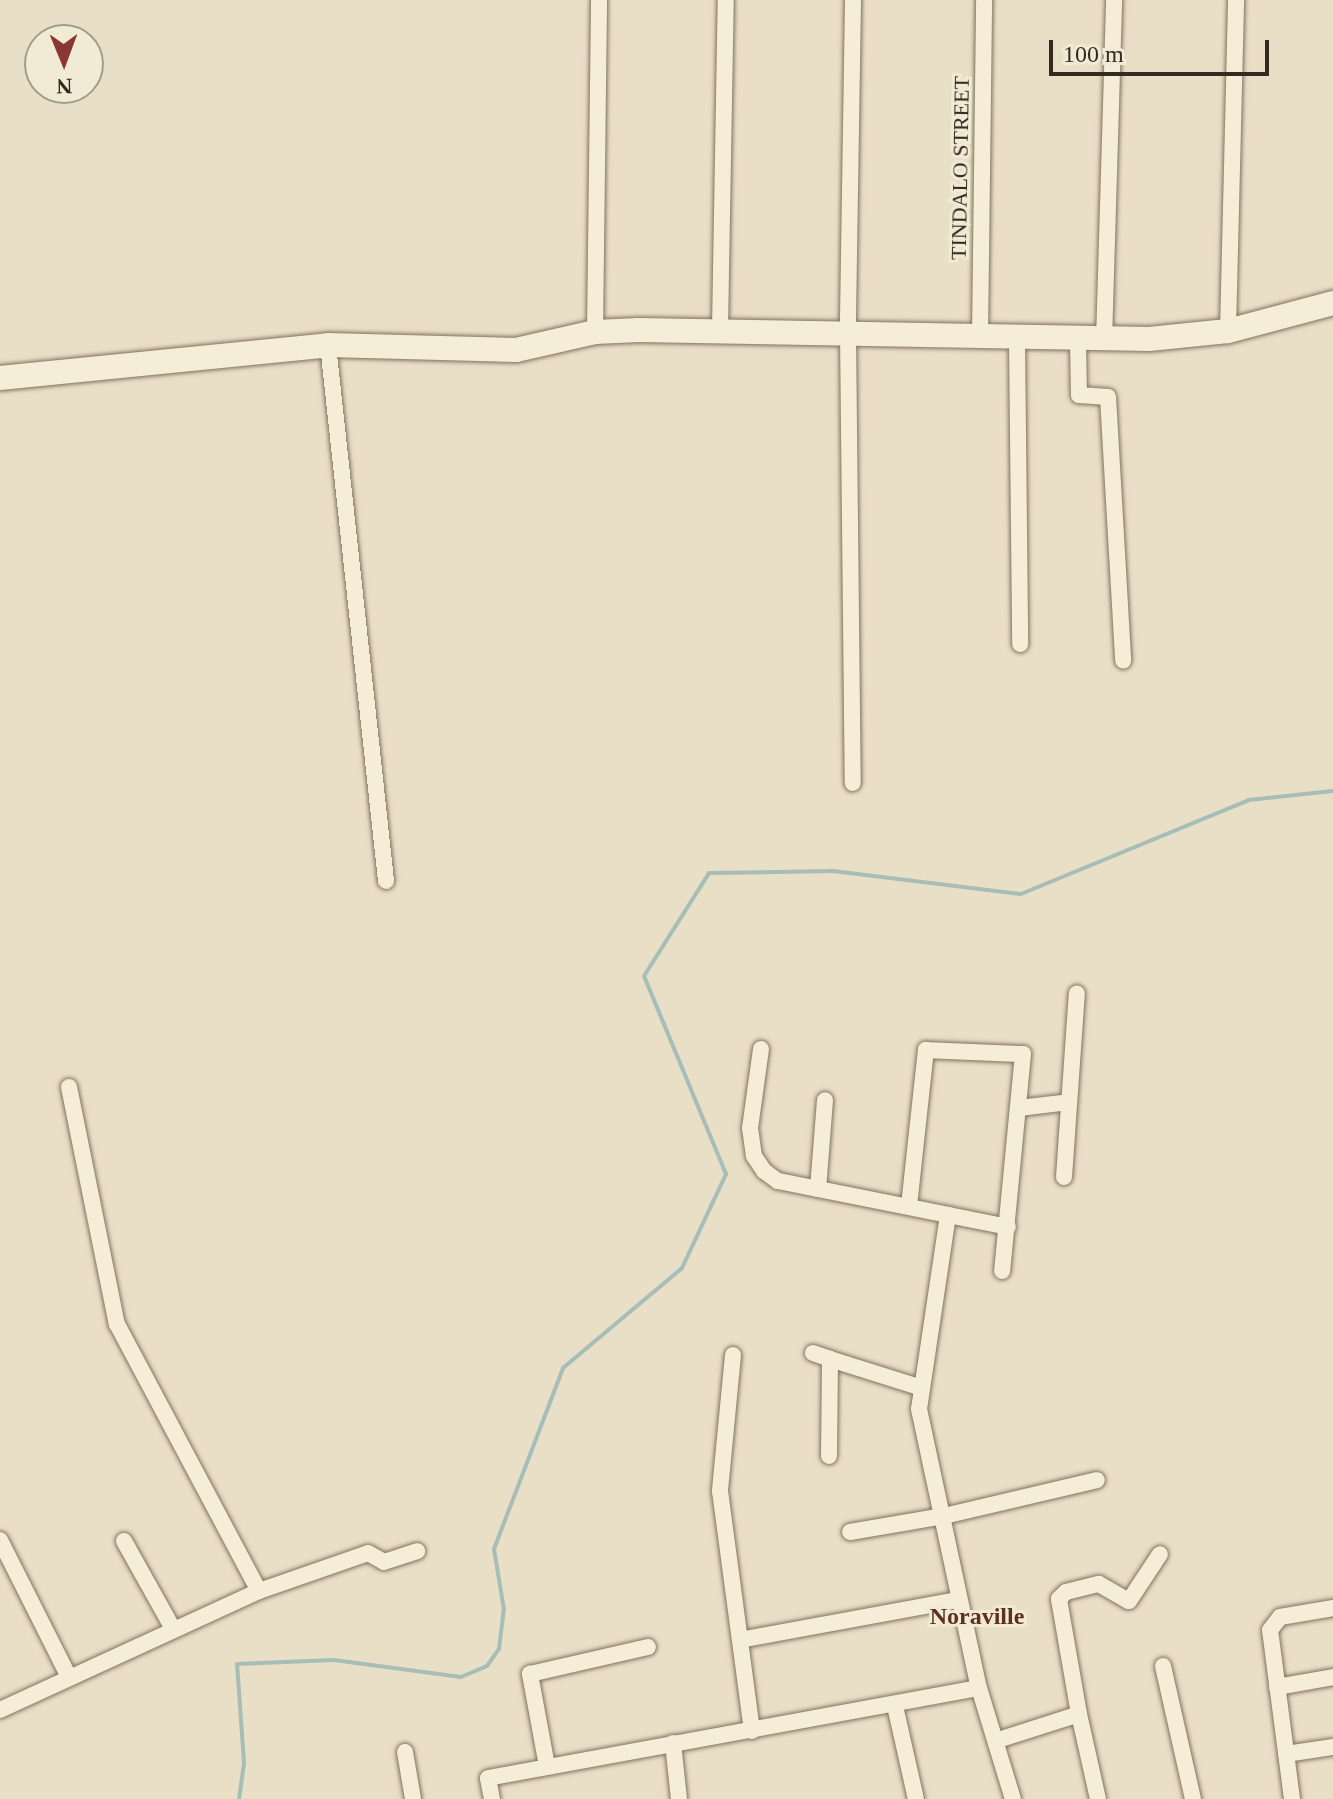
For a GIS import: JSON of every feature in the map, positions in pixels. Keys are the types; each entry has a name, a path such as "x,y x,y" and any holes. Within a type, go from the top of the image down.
{"street":[{"path":"595,332 599,0"},
{"path":"720,329 726,0"},
{"path":"853,0 848,332 853,783"},
{"name":"TINDALO STREET","path":"980,337 984,0"},
{"path":"1104,341 1114,0"},
{"path":"1228,331 1236,0"},
{"path":"0,378 328,345 516,350 595,332 720,329 1104,341 1228,331 1333,303"},
{"path":"1017,339 1020,644"},
{"path":"1078,340 1079,395 1108,397 1123,661"},
{"path":"328,345 386,881"},
{"path":"1064,1177 1077,993"},
{"path":"761,1049 750,1128 754,1156 778,1181 1008,1227"},
{"path":"909,1206 926,1050 1023,1054 1002,1271"},
{"path":"69,1087 117,1324 259,1591"},
{"path":"818,1189 825,1100"},
{"path":"1019,1108 1069,1102"},
{"path":"948,1215 919,1387 958,1600 979,1688 998,1740 1013,1799"},
{"path":"813,1353 919,1387"},
{"path":"733,1355 720,1491 752,1731"},
{"path":"829,1456 830,1359"},
{"path":"850,1532 944,1516 1097,1480"},
{"path":"0,1540 69,1677"},
{"path":"124,1541 172,1627"},
{"path":"0,1710 172,1627 259,1591 368,1553 384,1562 417,1551"},
{"path":"1098,1799 1059,1599 1066,1592 1099,1584 1129,1601 1160,1554"},
{"path":"740,1640 958,1600"},
{"path":"1292,1799 1272,1622 1333,1608"},
{"path":"547,1766 530,1674 648,1647"},
{"path":"1163,1666 1193,1799"},
{"path":"1277,1687 1333,1677"},
{"path":"492,1799 488,1778 895,1706 979,1688"},
{"path":"895,1706 916,1799"},
{"path":"998,1740 1079,1714"},
{"path":"673,1743 679,1799"},
{"path":"1286,1754 1333,1747"},
{"path":"405,1752 413,1799"}],"waterway":[{"path":"239,1799 244,1763 237,1664 334,1660 461,1677 487,1666 499,1649 504,1610 494,1549 563,1368 682,1268 726,1174 644,976 709,873 833,871 1021,894 1249,800 1333,791"}],"district":[{"name":"Noraville","path":"977,1617"}]}
